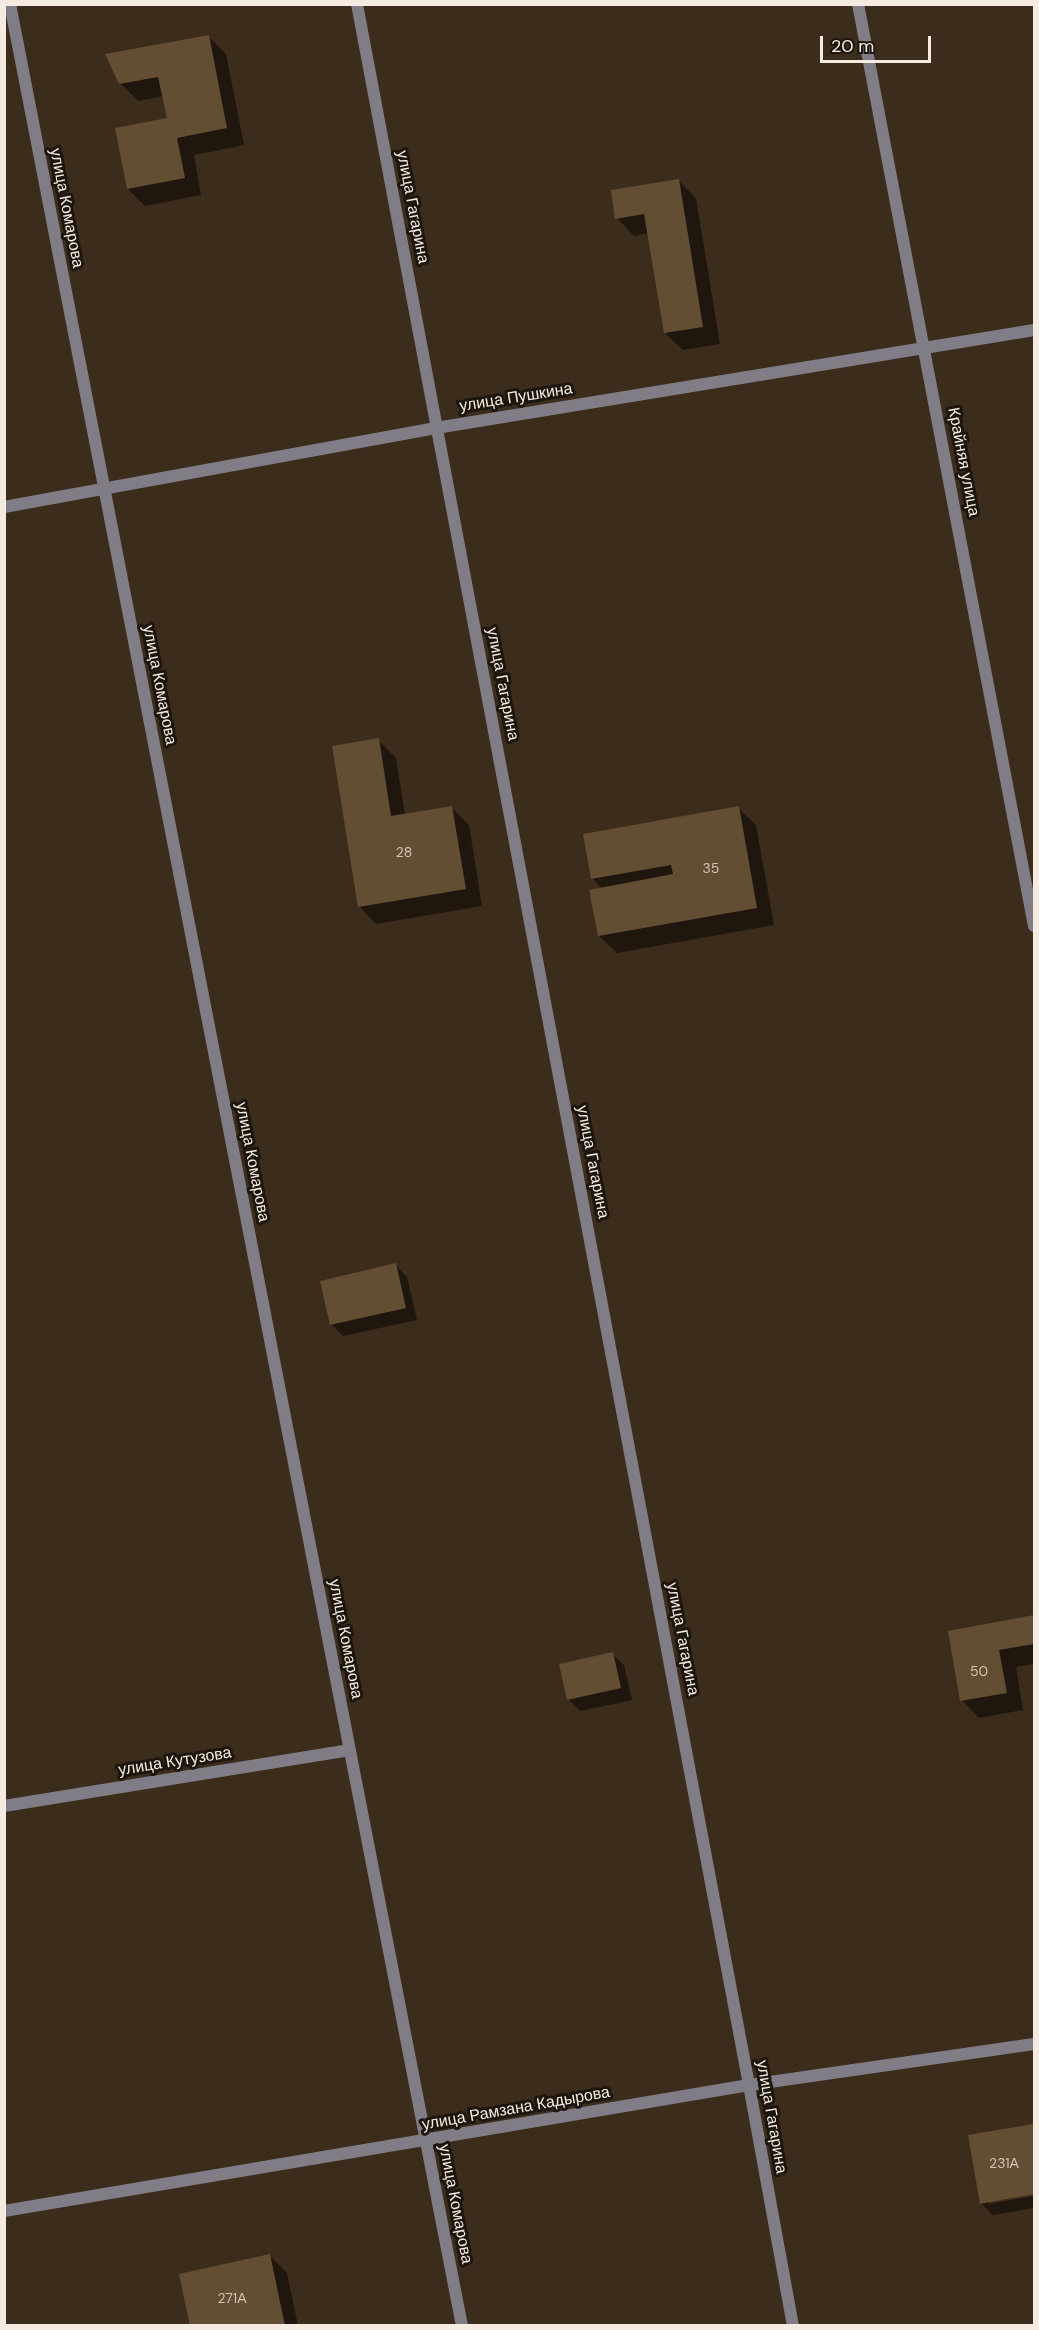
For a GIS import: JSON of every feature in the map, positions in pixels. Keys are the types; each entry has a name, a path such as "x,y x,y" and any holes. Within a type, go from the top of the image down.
{"street":[{"name":"улица Комарова","path":"10,4 462,2325"},
{"name":"улица Гагарина","path":"357,4 793,2325"},
{"name":"Крайняя улица","path":"858,4 1035,926"},
{"name":"улица Пушкина","path":"4,507 436,428 924,346 1035,330"},
{"name":"улица Кутузова","path":"4,1806 350,1750"},
{"name":"улица Рамзана Кадырова","path":"4,2211 749,2085 1035,2044"}],"building":[{"path":"209,35 227,128 177,138 185,178 127,189 115,128 167,118 158,77 119,84 105,54"},
{"path":"679,179 703,327 664,333 644,214 615,219 611,190"},
{"path":"379,738 391,816 452,806 466,889 358,907 332,746"},
{"path":"739,806 757,908 598,936 589,890 673,874 671,865 591,879 583,834"},
{"path":"396,1263 406,1308 330,1325 320,1281"},
{"path":"1034,1615 1034,1644 999,1650 1007,1693 960,1701 948,1631"},
{"path":"613,1652 621,1688 567,1700 559,1664"},
{"path":"1034,2124 1034,2194 980,2204 968,2135"},
{"path":"270,2254 285,2326 190,2326 179,2274"}]}
